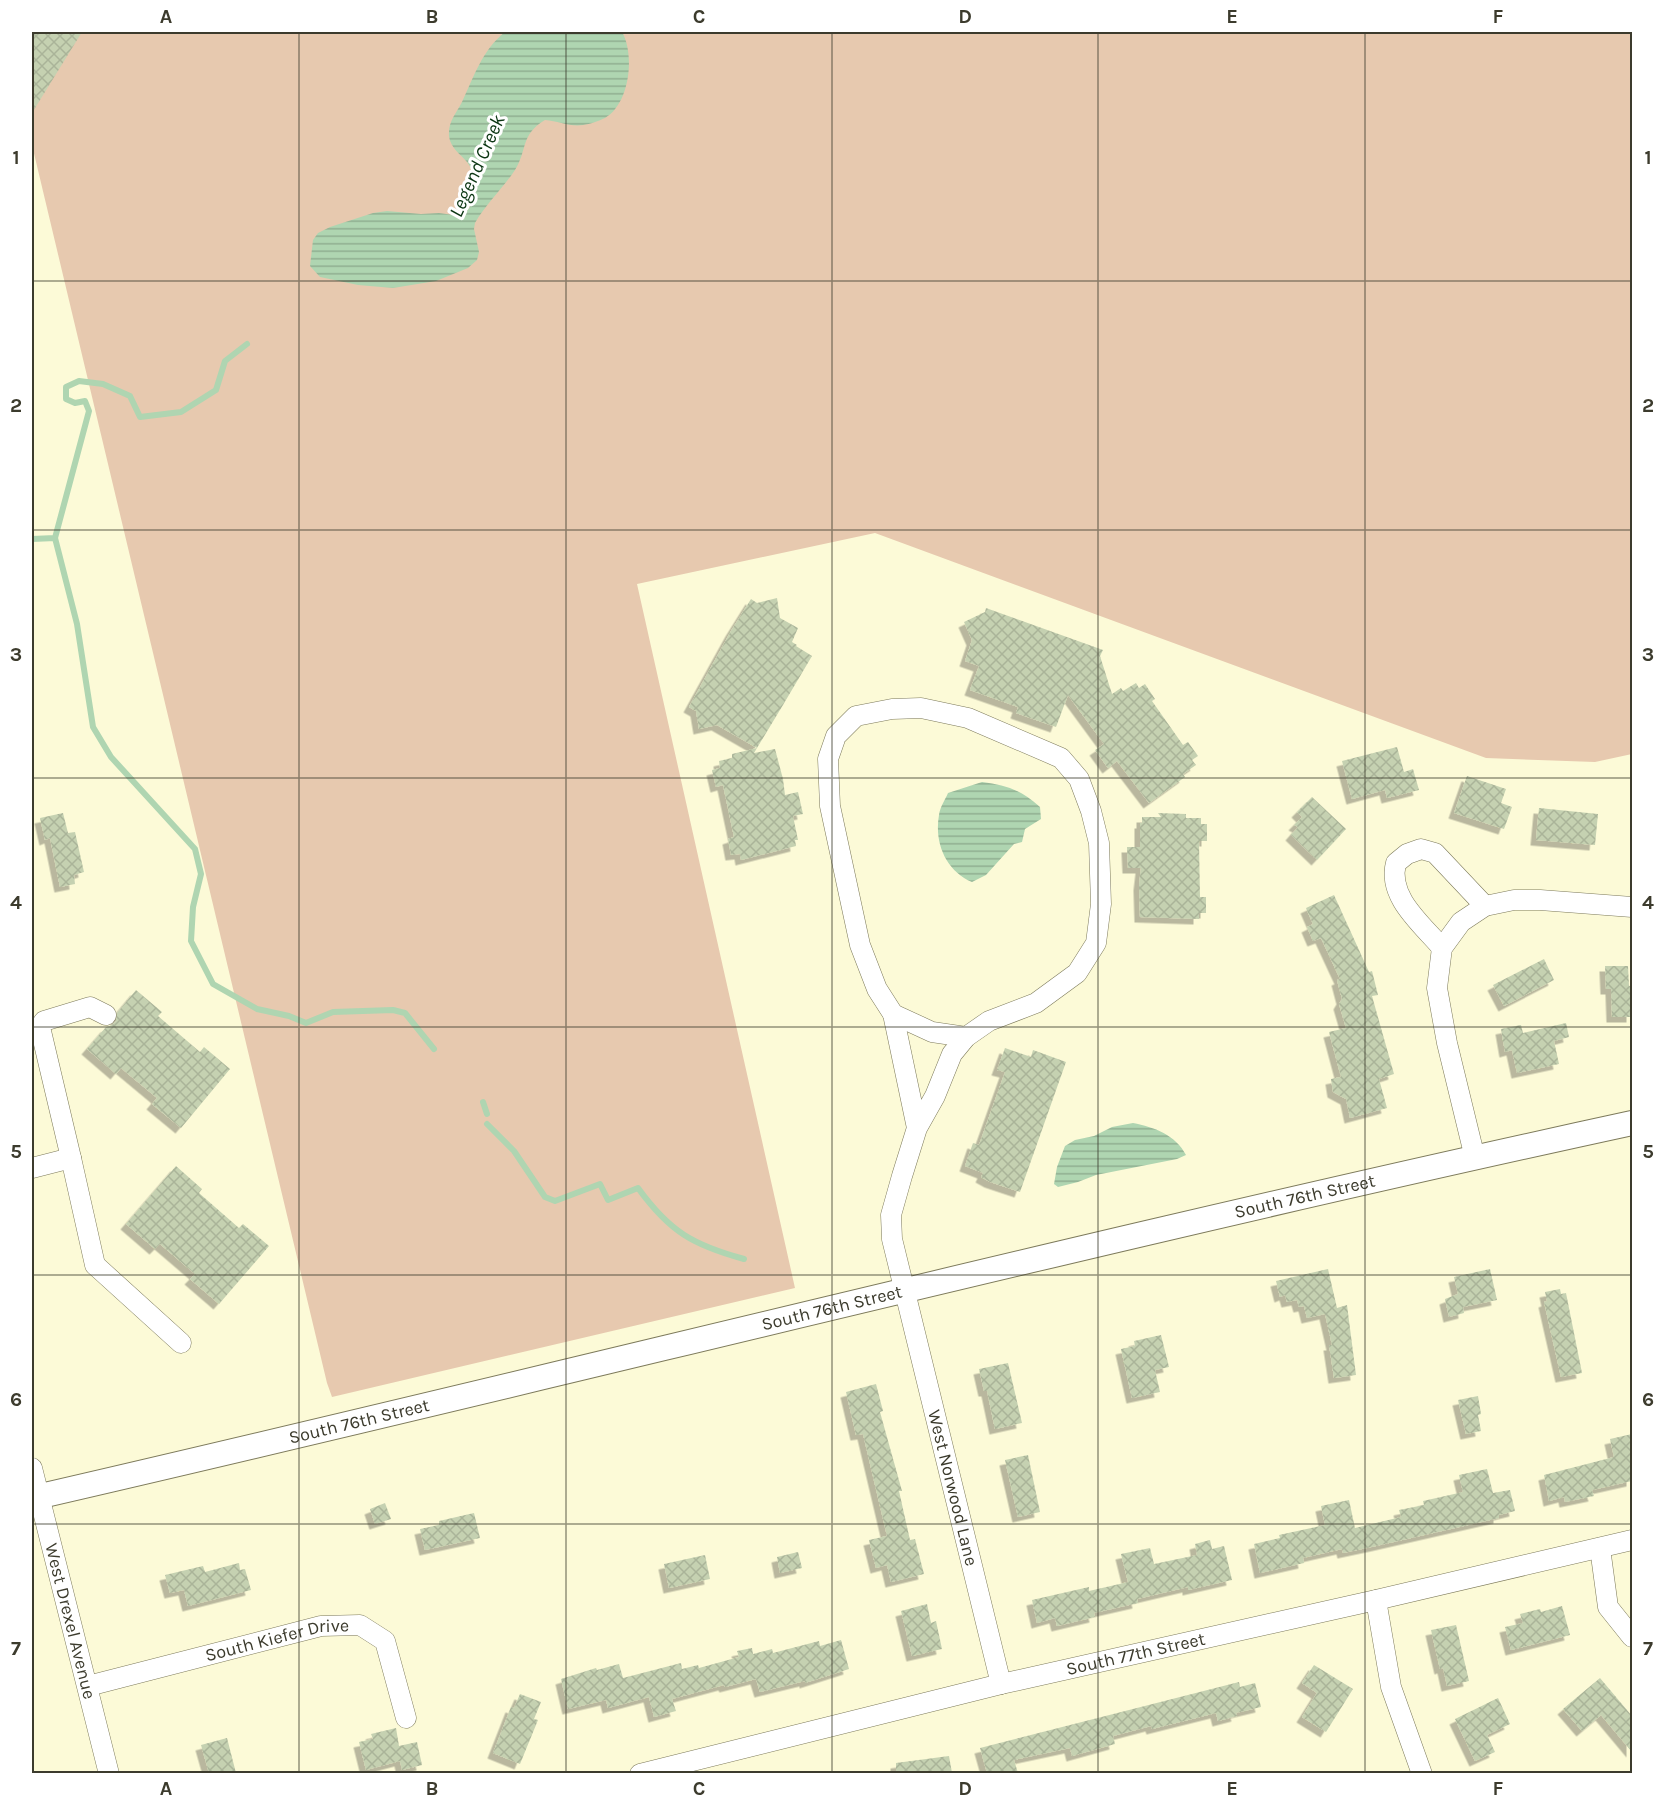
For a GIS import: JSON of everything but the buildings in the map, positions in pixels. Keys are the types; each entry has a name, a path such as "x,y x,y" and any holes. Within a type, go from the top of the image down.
{"main road":[{"name":"South 76th Street","path":"35,1497 906,1291 1632,1123"}],"street":[{"name":"West Norwood Lane","path":"917,1128 892,1014 877,989 860,945 830,806 828,759 836,736 856,716 892,709 921,708 968,718 1061,758 1079,779 1091,811 1099,843 1101,904 1096,943 1077,974 1036,1003 989,1021 966,1038 952,1054 935,1096 917,1128 890,1224 1001,1684"},
{"path":"1443,948 1401,899 1393,873 1396,863 1407,854 1421,849 1435,853 1485,906"},
{"path":"1475,1158 1447,1043 1437,988 1443,948 1461,922 1485,906 1514,900 1540,900 1632,907"},
{"path":"106,1015 90,1007 44,1021 40,1027 95,1265 181,1343"},
{"path":"892,1014 932,1032 966,1038"},
{"path":"32,1168 71,1158"},
{"name":"West Drexel Avenue","path":"32,1468 35,1497 88,1686 109,1773"},
{"name":"South 77th Street","path":"640,1773 1001,1684 1632,1540"},
{"path":"1600,1548 1608,1607 1632,1637"},
{"path":"1376,1600 1392,1687 1422,1773"},
{"name":"South Kiefer Drive","path":"88,1686 321,1626 360,1625 386,1641 406,1718"}],"shaded area":[{"path":"32,32 1632,32 1632,754 1595,762 1486,758 875,533 637,584 795,1288 332,1397 32,145"}],"water":[{"path":"505,32 622,32 626,41 629,65 628,78 620,102 605,118 594,122 573,125 545,120 532,131 515,170 475,223 474,229 479,252 477,260 468,268 436,281 393,288 358,285 320,277 310,266 313,240 318,233 330,227 373,213 387,211 461,216 467,211 474,198 474,176 467,162 451,144 450,126 484,55"},
{"path":"982,782 1020,792 1040,807 1041,819 1025,829 1022,842 1014,844 986,875 972,882 955,871 944,855 938,836 939,815 948,793"},
{"path":"1133,1123 1164,1133 1182,1148 1186,1155 1177,1159 1096,1175 1058,1187 1054,1184 1057,1167 1065,1146 1075,1140 1094,1136 1112,1127"}],"waterway":[{"name":"Legend Creek","path":"32,539 55,538 89,411 85,401 75,403 66,399 66,387 79,381 103,384 130,396 140,417 181,412 216,390 225,361 247,344"},
{"path":"55,538 77,624 93,727 111,757 195,849 201,874 193,907 191,941 213,984 257,1009 289,1016 306,1023 333,1012 393,1010 405,1013 434,1049"},
{"path":"483,1102 487,1114"},
{"path":"487,1124 514,1151 545,1197 555,1201 600,1184 608,1200 638,1188 661,1216 684,1235 710,1248 744,1259"}]}
